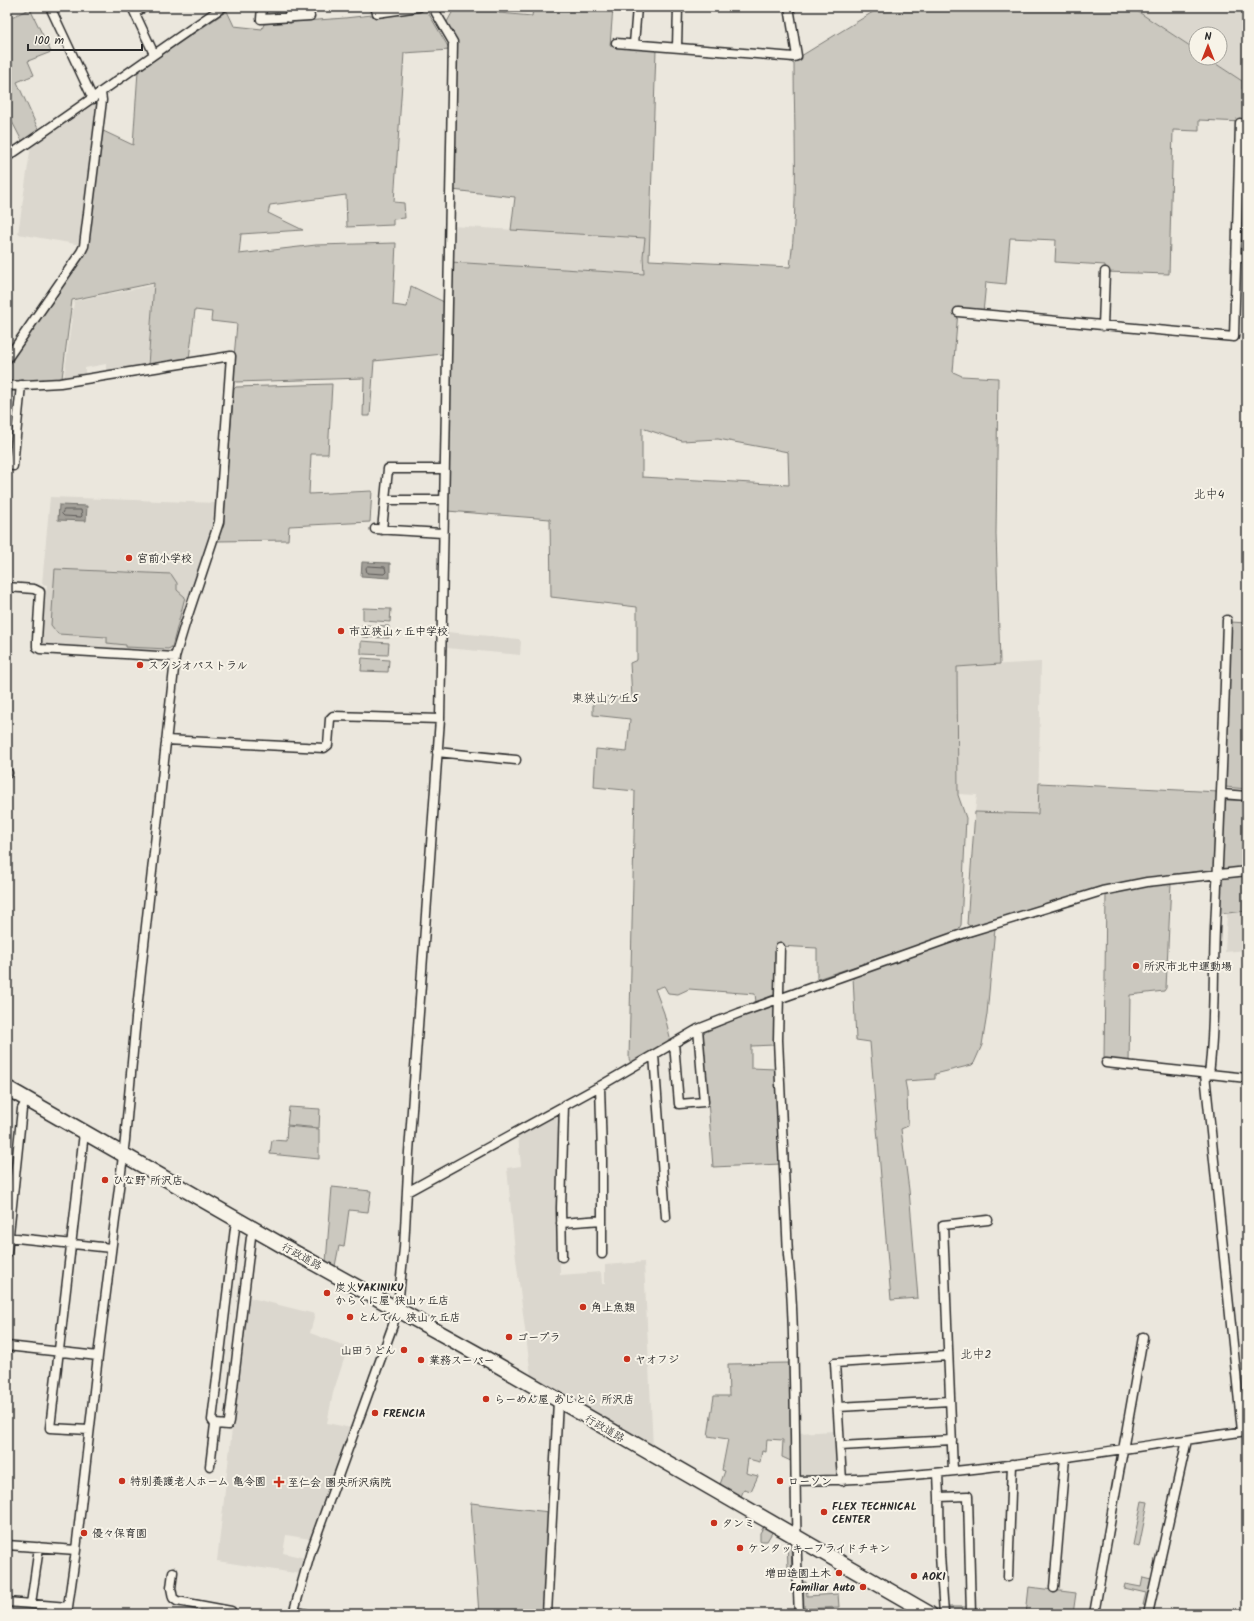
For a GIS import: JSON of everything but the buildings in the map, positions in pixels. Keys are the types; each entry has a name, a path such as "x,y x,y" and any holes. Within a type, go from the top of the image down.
{"highway":[{"name":"行政道路","path":"7,1088 238,1220 494,1363 796,1537 910,1608 930,1614"}],"street":[{"path":"50,7 93,98"},
{"path":"144,7 134,10 154,54"},
{"path":"8,153 101,93 154,54 223,7"},
{"path":"262,7 261,19 310,16"},
{"path":"289,7 290,18"},
{"path":"375,7 377,13 419,7"},
{"path":"306,1614 294,1613 312,1548 393,1325 397,1309 404,1248 440,719 442,533 453,42 434,7"},
{"path":"634,44 637,7"},
{"path":"677,48 678,7"},
{"path":"616,43 797,56 788,7"},
{"path":"7,359 84,246 102,100 101,93"},
{"path":"958,312 1234,337 1240,123"},
{"path":"1236,257 1247,258"},
{"path":"1103,326 1105,272"},
{"path":"7,386 60,383 231,356 219,522 175,657 136,1018 125,1140 122,1154 89,1430 76,1550 67,1611 31,1604 7,1602"},
{"path":"13,466 21,385"},
{"path":"442,533 379,530 385,500 388,469 444,469"},
{"path":"385,500 443,500"},
{"path":"7,586 34,589 40,592 37,647 40,649 175,657"},
{"path":"797,1482 842,1481 938,1473 1123,1450 1244,1431 1207,1074 1211,1059 1222,794 1227,620"},
{"path":"166,740 324,748 328,745 330,720 333,716 440,719"},
{"path":"437,752 516,760"},
{"path":"1222,794 1247,796"},
{"path":"407,1192 600,1086 698,1029 779,998 965,933 1102,891 1147,882 1247,871"},
{"path":"780,947 778,1040 788,1255 793,1314 797,1482 796,1537 799,1614"},
{"path":"674,1043 679,1104 704,1102 698,1029"},
{"path":"654,1055 666,1217"},
{"path":"1106,1063 1247,1078"},
{"path":"600,1086 602,1254"},
{"path":"7,1253 22,1109 27,1100"},
{"path":"562,1257 564,1105"},
{"path":"84,1133 50,1428 89,1430"},
{"path":"210,1466 215,1424 212,1420 235,1228 238,1220"},
{"path":"562,1223 602,1220"},
{"path":"953,1471 943,1225 988,1220"},
{"path":"215,1424 226,1426 228,1425 229,1421 251,1236 254,1229"},
{"path":"8,1238 111,1248"},
{"path":"1094,1614 1143,1337"},
{"path":"7,1346 98,1356"},
{"path":"842,1481 835,1363 948,1356"},
{"path":"547,1614 558,1401"},
{"path":"838,1407 950,1401"},
{"path":"840,1446 952,1440"},
{"path":"1148,1614 1187,1440"},
{"path":"1054,1588 1065,1457"},
{"path":"1008,1577 1012,1464"},
{"path":"938,1473 940,1555 944,1614"},
{"path":"938,1496 968,1496 971,1614"},
{"path":"7,1545 76,1550"},
{"path":"31,1604 39,1547"},
{"path":"173,1572 171,1588 173,1598 177,1601 231,1611 231,1614"}],"shaded area":[{"path":"455,7 499,7 499,13 532,16 533,9 555,11 556,7 613,7 610,46 656,50 649,260 790,267 793,242 795,166 794,64 789,61 801,56 881,7 1131,7 1188,45 1188,66 1219,66 1242,81 1242,89 1247,90 1247,127 1242,125 1242,122 1199,120 1199,131 1173,130 1169,274 1105,272 1105,265 1055,262 1056,240 1010,238 1006,284 986,282 983,313 958,311 953,372 962,376 998,378 996,534 1000,664 957,667 958,795 966,818 961,925 957,932 817,979 817,948 778,946 776,994 756,1002 755,994 689,989 678,994 668,993 664,986 655,989 664,1013 670,1037 668,1041 631,1063 629,1059 635,791 594,787 596,749 627,752 630,719 593,715 593,696 632,698 630,663 637,660 637,607 551,597 550,519 447,511 450,262 644,274 643,256 645,238 511,230 515,197 452,190 455,49 446,24","holes":["642,428 682,441 718,439 788,452 789,485 642,477"]},
{"path":"1131,7 1247,7 1247,90 1242,89 1241,81 1219,66 1228,66 1228,26 1188,26 1188,45"},
{"path":"30,9 51,52 28,61 34,75 17,82 39,131 22,141 7,112 7,15 9,18"},
{"path":"426,9 450,50 404,53 394,202 404,203 405,218 393,219 393,225 347,227 346,195 270,205 268,213 303,230 241,234 239,254 316,245 396,243 393,305 407,307 411,286 444,302 443,354 374,361 370,416 363,416 364,378 236,382 232,379 237,324 211,321 212,312 195,310 189,359 148,365 154,283 72,300 62,378 7,383 7,364 85,253 89,238 99,129 133,145 138,71 227,11 234,26 262,29 264,24 345,18"},
{"path":"96,101 99,102 81,245 18,234 31,145"},
{"path":"451,226 645,238 643,256 644,274 450,262"},
{"path":"154,285 147,365 106,373 106,364 85,368 85,374 64,378 74,301"},
{"path":"332,384 328,454 311,454 309,494 372,491 370,522 289,526 288,540 217,541 222,528 234,389 236,387"},
{"path":"50,497 217,503 216,520 173,650 169,652 46,646 41,641 47,585 42,584"},
{"path":"55,569 171,574 177,583 177,590 185,597 172,647 168,649 126,647 126,645 107,643 107,637 58,634 51,625"},
{"path":"363,608 391,609 390,622 363,620"},
{"path":"1231,622 1247,623 1247,789 1225,787"},
{"path":"362,625 389,626 389,638 362,637"},
{"path":"447,632 519,639 521,642 520,655 447,648"},
{"path":"361,641 389,643 388,655 361,654"},
{"path":"362,658 389,660 388,672 361,671"},
{"path":"1041,662 1038,814 975,812 977,795 958,794 957,667"},
{"path":"1039,783 1219,792 1218,800 1247,800 1247,867 1191,872 1115,884 1053,901 972,927 967,924 975,812 1038,814"},
{"path":"1247,876 1247,911 1218,914 1221,878"},
{"name":"所沢市北中運動場","path":"1171,883 1166,988 1164,991 1130,995 1129,1063 1104,1060 1106,894 1135,887"},
{"path":"1247,912 1247,950 1225,952 1227,914"},
{"path":"995,928 987,1014 982,1045 974,1063 972,1065 935,1074 935,1079 905,1081 907,1092 908,1126 901,1129 909,1190 918,1298 891,1300 870,1042 856,1040 853,976"},
{"path":"771,1004 775,1008 774,1045 751,1046 751,1068 775,1069 781,1164 713,1167 703,1033"},
{"path":"289,1107 320,1109 319,1128 287,1125"},
{"path":"560,1111 562,1112 559,1208 560,1275 601,1272 602,1284 605,1284 605,1265 644,1262 653,1448 531,1376 515,1251 507,1168 521,1166 518,1135"},
{"path":"287,1126 319,1129 319,1159 270,1154 272,1140 286,1141"},
{"path":"332,1187 371,1191 368,1212 349,1210 344,1247 339,1246 335,1266 326,1262"},
{"name":"至仁会 圏央所沢病院","path":"247,1297 315,1314 310,1333 348,1347 333,1393 327,1423 351,1428 310,1539 286,1535 283,1553 305,1558 301,1574 217,1561"},
{"path":"789,1363 793,1462 782,1457 783,1440 767,1439 766,1452 762,1451 760,1462 748,1459 746,1473 758,1476 751,1491 744,1489 740,1499 719,1487 725,1471 722,1470 728,1439 708,1436 714,1396 729,1396 728,1364"},
{"path":"835,1431 837,1477 800,1478 798,1433"},
{"path":"1142,1501 1148,1502 1139,1547 1133,1545"},
{"path":"471,1503 549,1512 543,1614 479,1614"},
{"path":"764,1526 773,1531 767,1541 760,1541 760,1533"},
{"path":"787,1540 791,1543 792,1574 790,1569 788,1569"},
{"path":"1143,1577 1155,1580 1149,1607 1143,1605 1146,1593 1124,1588 1125,1584 1141,1587"},
{"path":"803,1582 806,1582 807,1596 838,1594 839,1607 804,1609"},
{"path":"1029,1587 1076,1593 1073,1614 1026,1614"},
{"path":"949,1607 968,1607 968,1614 949,1614"}],"water":[{"path":"59,505 87,506 86,521 58,520"},
{"path":"362,562 390,563 390,578 361,576"}],"place":[{"name":"宮前小学校","path":"129,558"},
{"name":"市立狭山ヶ丘中学校","path":"341,631"},
{"name":"スタジオパストラル","path":"140,665"},
{"name":"所沢市北中運動場","path":"1136,966"},
{"name":"ひな野 所沢店","path":"105,1180"},
{"name":"炭火YAKINIKU からくに屋 狭山ヶ丘店","path":"327,1293"},
{"name":"角上魚類","path":"583,1307"},
{"name":"とんでん 狭山ヶ丘店","path":"350,1317"},
{"name":"ゴープラ","path":"509,1337"},
{"name":"山田うどん","path":"404,1350"},
{"name":"ヤオフジ","path":"627,1359"},
{"name":"業務スーパー","path":"421,1360"},
{"name":"らーめん屋 あじとら 所沢店","path":"486,1399"},
{"name":"FRENCIA","path":"375,1413"},
{"name":"特別養護老人ホーム 亀令園","path":"122,1481"},
{"name":"ローソン","path":"780,1481"},
{"name":"至仁会 圏央所沢病院","path":"279,1482"},
{"name":"FLEX TECHNICAL CENTER","path":"824,1512"},
{"name":"タンミ","path":"714,1523"},
{"name":"優々保育園","path":"84,1533"},
{"name":"ケンタッキーフライドチキン","path":"740,1548"},
{"name":"増田造園土木","path":"839,1573"},
{"name":"AOKI","path":"914,1576"},
{"name":"Familiar Auto","path":"863,1587"}],"district":[{"name":"北中4","path":"1209,494"},
{"name":"東狭山ケ丘5","path":"605,698"},
{"name":"北中2","path":"976,1354"}]}
